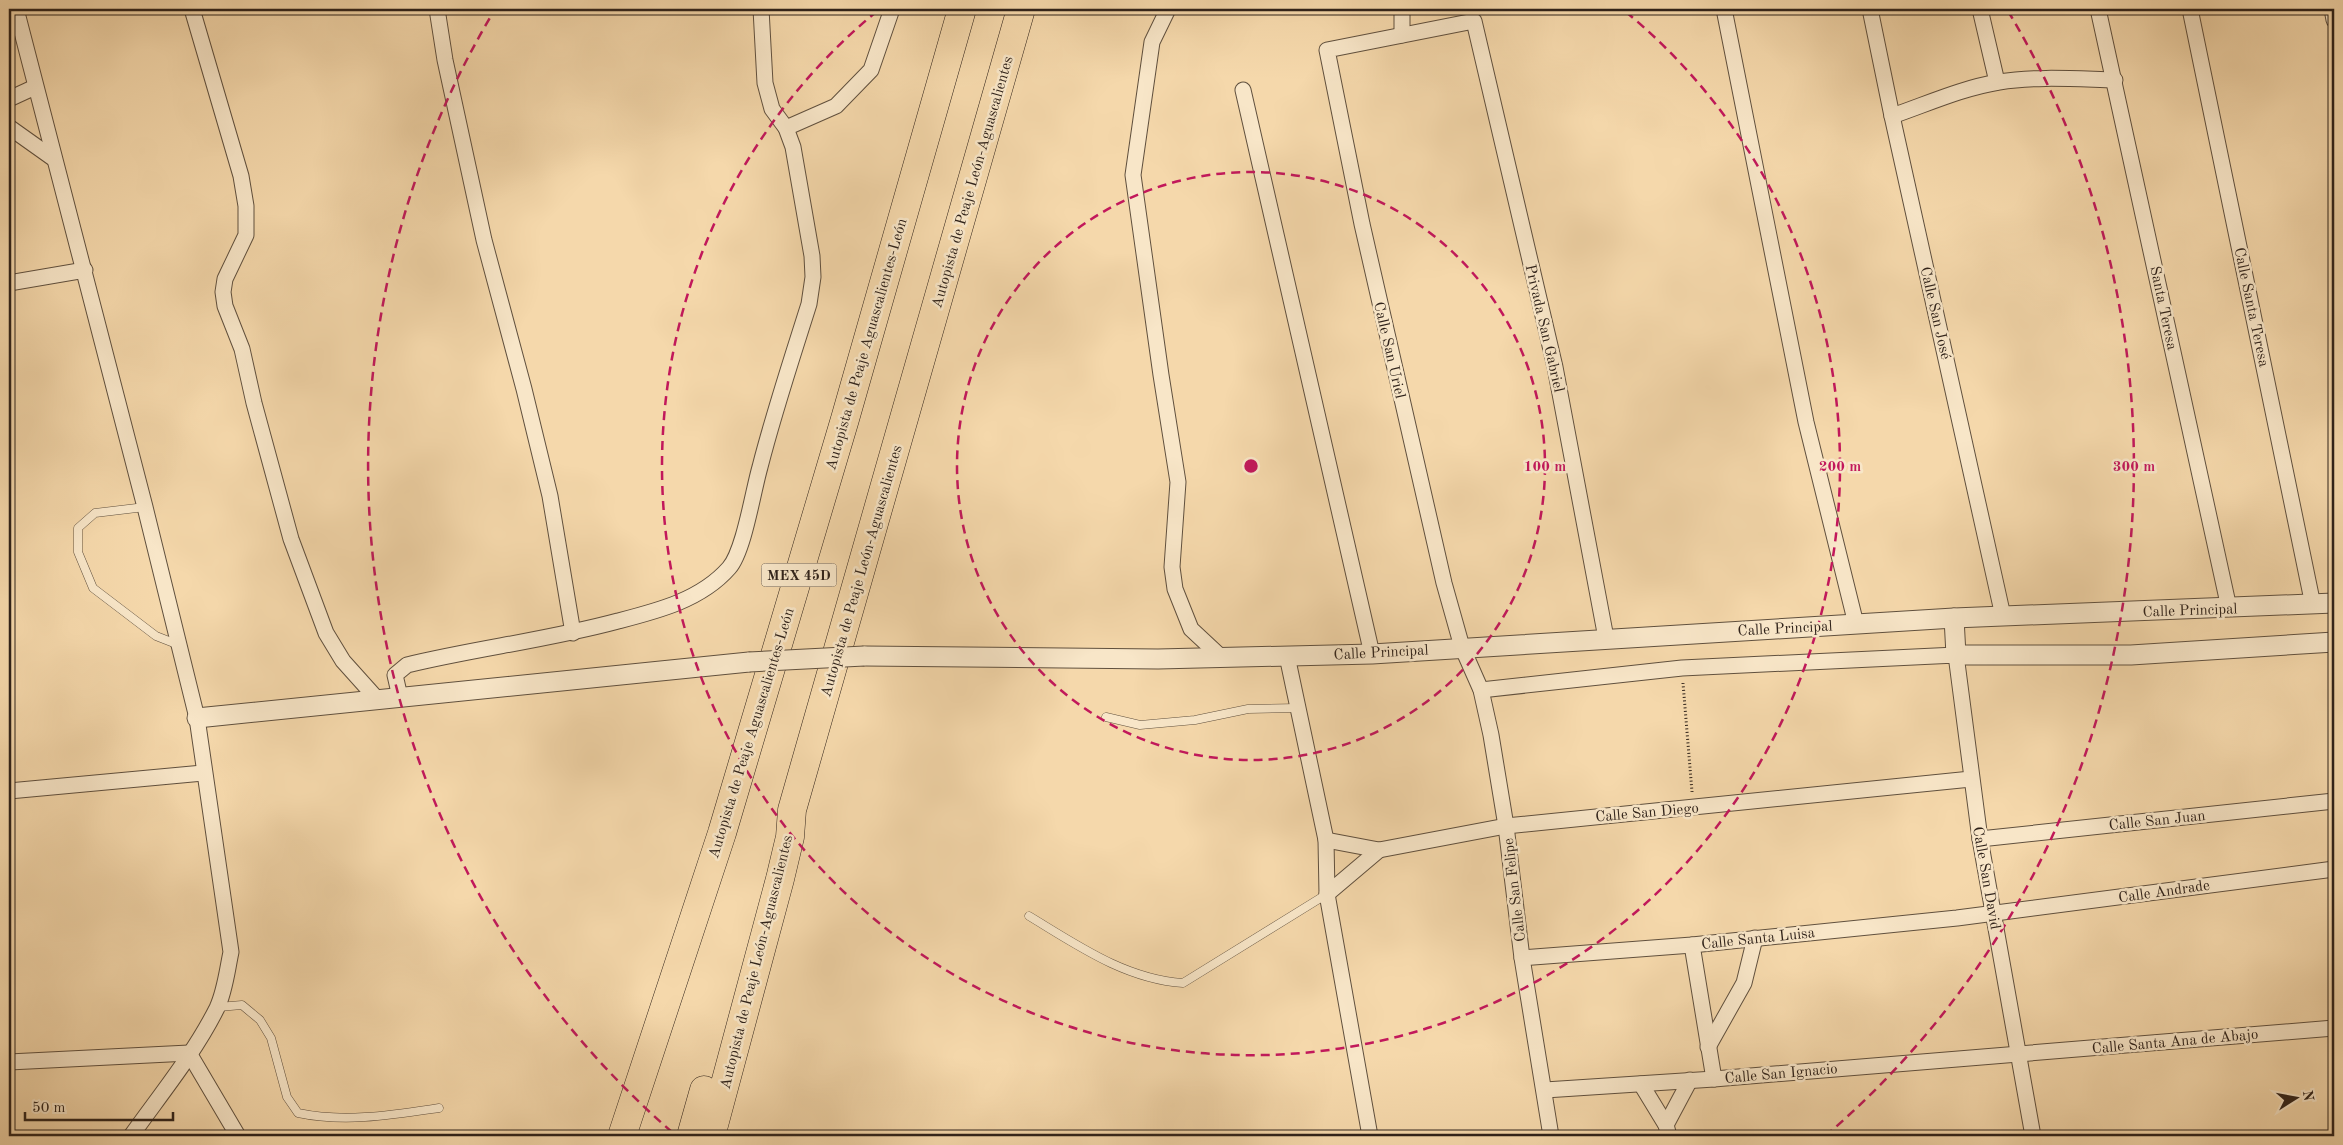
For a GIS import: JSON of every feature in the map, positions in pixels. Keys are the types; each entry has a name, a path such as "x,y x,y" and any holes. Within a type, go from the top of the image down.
{"highway":[{"name":"Autopista de Peaje Aguascalientes-León","path":"622,1136 722,833 845,419 962,9"},
{"name":"Autopista de Peaje León-Aguascalientes","path":"711,1136 780,879 790,837 792,810 1021,9"},
{"path":"691,1136 778,840 792,810"},
{"path":"642,1136 707,904 722,833"}],"street":[{"path":"16,9 145,507 197,718 231,952 218,1007 190,1053 131,1136"},
{"path":"192,9 241,176 246,206 246,234 226,280 223,292 225,306 242,349 254,403 291,539 326,633 344,661 378,700"},
{"path":"437,9 445,60 484,240 524,389 550,496 573,633"},
{"path":"400,697 395,675 407,665 573,633 658,611 689,598 730,567 743,538 762,459 808,304 813,278 812,256 793,147 786,128 772,109 765,83 761,9"},
{"path":"786,128 836,106 871,70 892,9"},
{"path":"1168,9 1152,42 1133,175 1178,482 1172,567 1175,589 1191,628 1229,657"},
{"path":"1402,9 1402,35"},
{"path":"1724,9 1806,422 1856,624"},
{"name":"Calle San José","path":"1870,9 2003,616"},
{"path":"1980,9 1997,82"},
{"name":"Santa Teresa","path":"2098,9 2229,608"},
{"name":"Calle Santa Teresa","path":"2190,9 2313,605"},
{"path":"2332,9 2334,20"},
{"name":"Privada San Gabriel","path":"1402,35 1474,21 1555,367 1606,638"},
{"name":"Calle San Uriel","path":"1402,35 1327,50 1390,351 1450,609 1462,647"},
{"path":"1892,116 1961,91 1997,82 2041,78 2115,80"},
{"path":"9,99 35,87"},
{"path":"1243,90 1372,654"},
{"path":"9,127 54,159"},
{"path":"9,283 84,270"},
{"name":"Calle Principal","path":"197,718 748,662 864,656 1158,659 1372,654 1606,638 1954,618 2334,603"},
{"name":"Calle San David","path":"1954,618 1956,655 1980,840 2033,1136"},
{"path":"1481,690 1682,668 1956,655 2131,655 2334,642"},
{"name":"Calle San Felipe","path":"1462,647 1481,690 1492,736 1506,826 1522,958 1552,1136"},
{"path":"1287,656 1326,840 1327,894 1370,1136"},
{"path":"9,791 204,773"},
{"name":"Calle San Diego","path":"1326,840 1379,850 1506,826 1971,779"},
{"name":"Calle San Juan","path":"1980,840 2334,801"},
{"path":"1327,894 1379,850"},
{"name":"Calle Andrade","path":"1994,914 2334,869"},
{"name":"Calle Santa Luisa","path":"1522,958 1692,945 1994,914"},
{"path":"1708,1046 1744,983 1755,938"},
{"path":"1692,945 1714,1079"},
{"name":"Calle Santa Ana de Abajo","path":"2017,1054 2334,1028"},
{"path":"9,1062 190,1053"},
{"path":"190,1053 238,1136"},
{"name":"Calle San Ignacio","path":"1545,1090 1714,1079 2017,1054"},
{"path":"1668,1130 1690,1080"},
{"path":"1641,1084 1668,1130"}],"lane":[{"path":"145,507 95,513 78,528 78,552 93,588 156,636 180,646"},
{"path":"1106,718 1140,725 1195,720 1248,709 1298,708"},
{"path":"1029,916 1106,962 1163,982 1182,983 1327,894"},
{"path":"218,1007 242,1004 260,1020 270,1038 287,1097 298,1113 320,1118 382,1117 439,1108"}],"path":[{"path":"1682,668 1693,808"}]}
